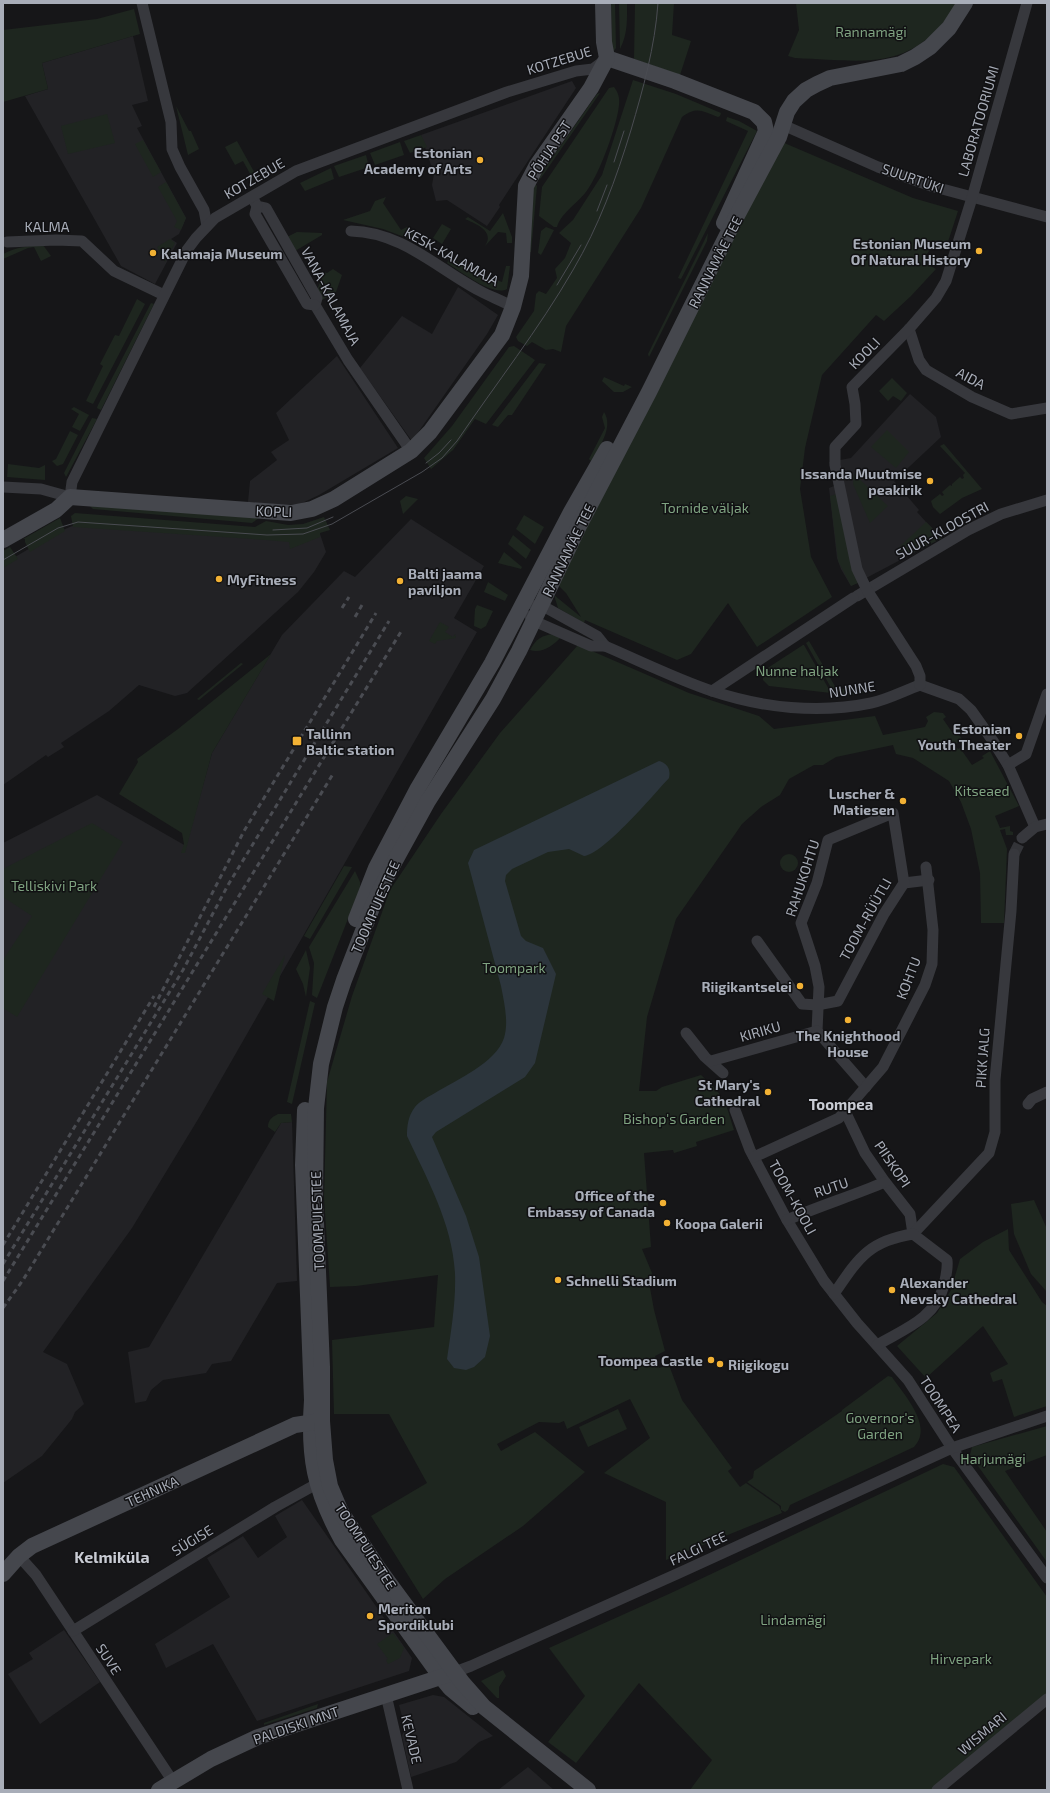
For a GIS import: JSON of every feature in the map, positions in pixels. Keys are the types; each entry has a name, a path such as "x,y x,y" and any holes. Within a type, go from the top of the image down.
{"main road":[{"path":"603,3 604,42 607,58"},
{"name":"RANNAMÄE TEE","path":"541,605 579,526 649,392 732,225 779,137 787,112 794,101 806,90 830,78 901,64 915,57 930,47 949,28 966,3"},
{"name":"RANNAMÄE TEE","path":"523,607 571,512 623,420 641,395 710,254 766,131 764,122 754,112 675,81 607,58"},
{"name":"PÕHJA PST","path":"514,307 521,276 526,186 537,165 591,88 607,58"},
{"name":"KOPLI","path":"70,497 291,513 312,509 334,498 411,451 430,432 502,335 514,307"},
{"path":"3,540 56,510 70,497"},
{"name":"TOOMPUIESTEE","path":"316,1422 323,1385 315,1199 316,1108 321,1064 328,1032 358,941 390,870 428,802 493,699 541,605"},
{"name":"TOOMPUIESTEE","path":"523,607 492,663 418,788 376,868 331,984 322,1015 307,1083 303,1165 312,1400 316,1422 322,1481 350,1527 430,1641 448,1674 484,1706 588,1790"},
{"name":"TEHNIKA","path":"3,1574 19,1556 32,1546 295,1425 316,1422"},
{"name":"TOOMPUIESTEE","path":"448,1674 450,1688 573,1790"},
{"name":"PALDISKI MNT","path":"159,1790 172,1780 211,1759 258,1737 448,1674"}],"street":[{"path":"142,3 171,122 172,149 180,167 204,210 207,226"},
{"name":"LABORATOORIUMI","path":"909,329 936,298 946,281 972,198 1027,3"},
{"name":"KOTZEBUE","path":"70,497 72,482 164,295 187,250 207,226 222,214 255,201 296,171 513,90 576,71 593,69 607,58"},
{"name":"SUURTÜKI","path":"784,125 878,167 931,186 1047,217"},
{"name":"VANA-KALAMAJA","path":"255,201 266,208 317,298 315,305 348,360 411,451"},
{"name":"KESK-KALAMAJA","path":"351,231 378,234 415,250 480,291 514,307"},
{"name":"KALMA","path":"7,242 56,240 82,241 114,272 164,295"},
{"name":"KOOLI","path":"867,590 857,569 835,465 835,448 856,424 852,387 909,329"},
{"name":"AIDA","path":"909,329 919,360 926,370 972,397 1011,414 1047,408"},
{"path":"3,487 41,490 70,497"},
{"name":"SUUR-KLOOSTRI","path":"712,691 855,597 968,530 1001,514 1047,500"},
{"path":"867,590 916,666 920,676 920,685 964,703 993,741 1008,765 1035,827"},
{"path":"523,607 541,605"},
{"name":"NUNNE","path":"541,605 598,636 605,646"},
{"name":"NUNNE","path":"523,607 534,621 591,646 605,646 712,691 779,706 825,709 855,705 890,698 920,685"},
{"path":"1008,765 1026,754 1047,694"},
{"name":"TOOM-RÜÜTLI","path":"817,1005 838,1001 884,914 904,883 894,813 862,826"},
{"path":"1022,838 1035,827 1047,824"},
{"name":"RAHUKOHTU","path":"817,1031 819,986 815,966 801,924 817,883 828,840 862,826"},
{"name":"PIKK JALG","path":"913,1234 989,1153 995,1132 994,1080 1011,911 1014,854"},
{"name":"KOHTU","path":"754,1157 839,1118 883,1067 925,985 932,964 933,930 929,880 926,866"},
{"path":"904,883 929,880"},
{"path":"757,941 802,1004 817,1005"},
{"path":"817,1031 866,1087"},
{"name":"KIRIKU","path":"711,1061 817,1031"},
{"path":"686,1033 705,1058 711,1061 723,1072"},
{"path":"1028,1104 1032,1099 1047,1092"},
{"name":"TOOM-KOOLI","path":"734,1110 754,1157 786,1220 824,1281 834,1294"},
{"name":"PIISKOPI","path":"845,1112 865,1153 910,1214 913,1234"},
{"name":"RUTU","path":"786,1220 829,1202 852,1196 885,1182"},
{"path":"913,1234 947,1260 948,1268 941,1296 926,1315 916,1324 877,1345 834,1294 854,1265 876,1245 887,1239 913,1234"},
{"name":"TOOMPEA","path":"877,1345 908,1380 952,1448 1047,1578"},
{"name":"FALGI TEE","path":"448,1674 667,1579 952,1448 1047,1416"},
{"name":"SÜGISE","path":"73,1630 275,1507 322,1481"},
{"name":"SUVE","path":"19,1556 36,1575 172,1780"},
{"name":"KEVADE","path":"386,1695 408,1790"},
{"name":"WISMARI","path":"938,1790 1047,1699"}],"shaded area":[{"path":"133,36 148,101 132,105 142,126 137,128 186,218 179,234 171,239 177,243 155,284 121,266 25,96 48,89 42,63"},
{"name":"Estonian Academy of Arts","path":"572,81 576,88 499,205 500,207 487,226 447,200 436,201 432,185 434,174 421,135"},
{"path":"458,287 498,315 487,334 412,441 360,368 402,316 432,334"},
{"path":"337,356 398,448 319,495 300,504 284,505 248,502 250,481 277,460 271,452 289,440 276,413"},
{"path":"910,394 936,417 941,437 894,481 919,510 917,512 942,538 851,586 841,569 837,558 829,488 834,486 829,462 851,458"},
{"path":"411,519 484,566 454,618 477,632 200,1116 132,1228 43,1352 67,1364 84,1404 75,1412 72,1419 42,1456 3,1483 3,843 97,795 186,846 212,753 282,635 344,571 355,577"},
{"path":"72,526 267,536 320,534 326,552 314,572 298,592 187,693 175,696 139,685 109,711 61,743 64,747 48,757 46,755 3,785 3,564 56,533"},
{"path":"659,761 668,767 669,778 616,835 604,845 593,853 584,856 569,849 548,852 512,869 506,875 505,881 521,936 526,941 543,948 556,974 535,1063 525,1077 436,1132 432,1137 466,1216 479,1257 490,1336 485,1357 474,1367 466,1370 454,1368 447,1359 455,1295 453,1256 438,1203 407,1136 407,1132 409,1117 417,1105 424,1099 484,1063 500,1047 504,1038 506,1012 501,986 468,863 474,850"},
{"path":"292,1122 297,1281 277,1283 231,1361 212,1364 206,1373 163,1380 151,1390 146,1401 135,1403 128,1352 149,1347 281,1123"},
{"path":"302,1500 412,1658 409,1671 257,1721 213,1644 166,1668 155,1644 230,1597 207,1558 243,1536 258,1558 287,1537 275,1516"},
{"path":"64,1630 100,1682 40,1724 8,1674 33,1659 29,1653"},
{"path":"433,1695 444,1697 493,1736 479,1742 456,1762 411,1777 402,1736 405,1727 399,1705"},
{"path":"528,1767 554,1790 498,1790"}],"green space":[{"path":"611,3 615,3 616,48 613,52 609,38 612,38"},
{"path":"619,3 627,3 626,32 620,49"},
{"path":"635,3 674,3 672,35 691,41 680,75 634,59"},
{"name":"Rannamägi","path":"796,3 958,3 941,26 924,42 906,52 887,58 845,61 795,58 788,56 799,30"},
{"path":"134,9 140,34 42,63 48,89 3,102 3,30 97,19"},
{"path":"633,80 676,94 721,113 720,116 718,117 704,111 696,111 682,117 641,208 566,326 561,352 553,349 546,350 532,342 527,346 518,341 516,337 534,311 536,294 539,291 546,294 557,278 555,269 565,258 571,243 559,233 573,220 602,175"},
{"path":"614,87 617,91 619,100 618,114 598,172 580,199 563,216 557,227 554,227 539,216 542,187 609,88"},
{"path":"600,93 541,178 538,180 597,94"},
{"path":"176,106 189,131 191,131 199,149 188,155"},
{"path":"107,114 115,143 68,154 61,126"},
{"path":"727,117 739,121 757,131 681,279 678,278 748,131 726,121"},
{"path":"421,135 427,147 410,153 404,141"},
{"path":"143,140 161,172 153,177 135,144"},
{"path":"237,141 257,177 253,179 243,161 235,165 225,147"},
{"path":"400,142 404,155 375,165 370,153"},
{"name":"Tornide väljak","path":"782,142 913,198 958,211 946,248 939,245 933,246 926,255 929,265 936,269 911,296 884,321 876,315 822,375 805,448 800,489 811,557 832,597 757,647 728,603 691,654 677,660 585,620 584,623 558,608 554,595 581,617 566,593 558,585"},
{"path":"366,155 369,167 339,177 334,166"},
{"path":"331,168 334,179 305,191 300,183"},
{"path":"166,182 186,218 181,230 174,227 177,221 158,187"},
{"path":"535,184 537,186 531,252 529,252 533,189"},
{"path":"386,197 383,203 401,230 409,226 417,239 415,241 383,229 343,220 370,211 375,201"},
{"path":"503,213 512,237 512,243 507,243 506,233 498,232 485,246 488,236 486,232 479,226 465,219 468,217 490,231"},
{"path":"442,224 451,229 442,244 433,238"},
{"path":"546,227 554,230 541,255 538,253 541,231"},
{"path":"297,232 322,233 322,235 295,251 287,237"},
{"path":"708,233 707,241 649,357 648,354"},
{"path":"170,239 175,243 165,262 157,247"},
{"path":"43,245 51,256 41,261 34,247 28,248 3,259 3,254 18,248"},
{"path":"450,257 484,279 486,276 502,282 506,266 510,266 507,289 501,291 494,289 468,277 447,263"},
{"path":"333,269 342,275 336,292 322,300 317,290 324,272 327,273"},
{"path":"137,299 145,304 93,404 86,401 103,366 100,364 115,335 119,336"},
{"path":"151,303 154,304 101,410 97,408 98,405"},
{"path":"514,346 535,360 486,424 475,419 453,450 431,469 424,458 452,426 509,347"},
{"path":"539,363 546,364 512,415 508,415 498,427 492,425"},
{"path":"604,377 624,386 625,384 632,387 623,392 614,392 602,381"},
{"path":"892,378 907,393 901,401 893,396 888,401 879,391"},
{"path":"74,407 89,415 80,431 72,427 79,414 71,409"},
{"path":"604,412 607,418 606,431 601,444 591,461 589,459 605,428 602,417"},
{"path":"92,418 97,419 66,477 64,473"},
{"path":"887,430 909,452 896,468 871,447"},
{"path":"70,431 78,435 63,464 57,466 52,461 56,459"},
{"path":"944,444 982,489 962,498 940,514 933,507 931,501 940,494 942,496 944,495 942,492 950,485 952,486 952,484 960,477 962,479 964,478 963,475 965,473 940,446"},
{"path":"8,464 39,468 45,465 45,480 7,477"},
{"path":"854,474 888,506 870,523 853,484"},
{"path":"837,494 858,583 851,586 838,561 830,496"},
{"path":"406,496 418,499 403,514 400,501"},
{"path":"89,505 259,518 252,523 93,509"},
{"path":"75,513 255,527 266,521 288,525 303,524 324,517 330,530 320,533 320,537 290,549 289,542 73,527 71,516"},
{"path":"524,515 544,527 535,544 516,529"},
{"path":"60,518 65,531 30,552 25,539 23,539"},
{"path":"926,522 942,538 903,558 896,550"},
{"path":"513,535 531,550 526,559 508,544"},
{"path":"10,547 18,559 3,568 3,551"},
{"path":"504,552 522,567 521,569 498,563"},
{"path":"488,582 508,595 505,601 484,592"},
{"path":"477,605 493,611 486,626 481,629 474,626 475,609"},
{"path":"440,622 449,627 445,632 453,637 455,634 456,638 437,641 435,644 429,641"},
{"path":"554,634 561,637 551,646 539,651 530,650 540,638 546,635"},
{"path":"809,641 836,688 863,691 864,693 853,695 834,693 806,643"},
{"name":"Toompark","path":"578,645 689,693 759,716 774,729 875,716 883,735 925,727 928,721 926,717 934,712 943,713 946,717 943,719 952,732 956,731 962,739 955,745 958,749 960,748 972,765 984,758 982,756 990,751 1019,806 995,816 1000,828 1010,826 1010,831 1013,832 1013,835 1006,835 1005,829 1000,830 1007,849 1004,923 981,923 980,873 971,829 961,802 949,781 913,758 896,754 893,745 836,757 823,765 814,765 789,779 780,795 761,807 742,824 676,919 647,1017 639,1091 656,1091 662,1087 701,1075 720,1094 726,1105 734,1130 696,1142 697,1146 674,1153 673,1150 644,1153 651,1247 642,1249 652,1273 650,1288 654,1310 665,1351 655,1356 659,1368 669,1365 682,1400 732,1468 728,1471 740,1487 746,1483 779,1506 782,1513 666,1560 666,1502 604,1473 650,1438 630,1399 567,1429 564,1421 559,1423 539,1422 497,1444 501,1451 535,1432 585,1472 523,1526 445,1579 423,1599 371,1516 427,1483 389,1414 334,1414 332,1340 434,1327 438,1275 356,1286 330,1287 324,1198 327,1082 352,996 390,890 441,814 500,733"},
{"name":"Nunne haljak","path":"803,645 831,693 769,686 763,680 763,671"},
{"path":"271,654 212,753 185,853 181,853 184,844 182,833 119,794 138,762 137,759 178,729"},
{"path":"241,663 243,664 199,700 197,699"},
{"name":"Telliskivi Park","path":"92,823 123,842 17,1017 3,1008 3,960 32,916 3,897 3,869"},
{"path":"789,854 795,857 798,863 795,869 789,872 783,869 780,863 783,857"},
{"path":"344,866 352,867 310,939 304,936"},
{"path":"355,871 360,882 360,888 317,998 312,995 314,963 309,947"},
{"path":"306,950 310,968 306,997 303,984 296,969"},
{"path":"285,955 274,1001 262,994"},
{"path":"310,1001 315,1003 292,1104 287,1102"},
{"path":"278,1114 291,1114 292,1122 281,1123 275,1132 268,1127 268,1125 271,1119"},
{"path":"1034,1200 1047,1229 1047,1292 1031,1274 1014,1234 1011,1204"},
{"path":"1008,1229 1009,1250 1042,1302 1047,1306 1047,1406 1014,1417 1002,1379 993,1382 990,1373 1008,1364 983,1326 926,1378 897,1346 937,1313 951,1290 960,1259 983,1242"},
{"name":"Governor's Garden","path":"888,1376 892,1377 910,1402 919,1420 921,1430 919,1439 914,1447 790,1505 788,1510 785,1512 781,1510 781,1506 747,1482 753,1478 754,1471 842,1411"},
{"path":"618,1409 627,1429 588,1447 579,1427"},
{"name":"Harjumägi","path":"1047,1426 1047,1455 1005,1471 1047,1532 1047,1562 970,1455 972,1447"},
{"name":"Hirvepark","path":"943,1464 954,1467 1047,1597 1047,1699 937,1790 690,1790 712,1760 639,1683 576,1763 548,1742 585,1696 549,1648 671,1593"},
{"path":"393,1633 404,1648 400,1658 388,1664 386,1660 388,1659 377,1644"},
{"path":"503,1670 506,1676 499,1687 499,1698 497,1698 481,1681"},
{"path":"318,1704 317,1708 264,1725 264,1723"}],"tunnel":[{"path":"1014,854 1022,838"}],"tram line":[{"path":"3,560 58,528 78,522 267,535 303,534 332,524 422,472 442,458 457,441 546,314 573,270 591,236 613,184 635,115 651,52 658,3"},
{"path":"614,162 624,131"},
{"path":"597,211 607,185"},
{"path":"557,285 581,245"},
{"path":"426,463 439,453 451,440"},
{"path":"273,530 307,528 333,517"}],"railway":[{"path":"342,608 349,597"},
{"path":"355,617 362,605"},
{"path":"154,1007 244,831 376,613"},
{"path":"3,1264 183,970 228,885 389,621"},
{"path":"3,1281 402,630"},
{"path":"3,1308 23,1280 333,774"},
{"path":"3,1245 154,996"}],"place":[{"name":"Estonian Academy of Arts","path":"480,160"},
{"name":"Estonian Museum Of Natural History","path":"979,251"},
{"name":"Kalamaja Museum","path":"153,253"},
{"name":"Issanda Muutmise peakirik","path":"930,481"},
{"name":"MyFitness","path":"219,579"},
{"name":"Balti jaama paviljon","path":"400,581"},
{"name":"Estonian Youth Theater","path":"1019,736"},
{"name":"Tallinn Baltic station","path":"297,741"},
{"name":"Luscher & Matiesen","path":"903,801"},
{"name":"Riigikantselei","path":"800,986"},
{"name":"The Knighthood House","path":"848,1020"},
{"name":"St Mary's Cathedral","path":"768,1092"},
{"name":"Office of the Embassy of Canada","path":"663,1203"},
{"name":"Koopa Galerii","path":"667,1223"},
{"name":"Schnelli Stadium","path":"558,1280"},
{"name":"Alexander Nevsky Cathedral","path":"892,1290"},
{"name":"Toompea Castle","path":"711,1360"},
{"name":"Riigikogu","path":"720,1364"},
{"name":"Meriton Spordiklubi","path":"370,1616"}],"district":[{"name":"Toompea","path":"841,1104"},
{"name":"Kelmiküla","path":"112,1556"}],"park label":[{"name":"Kitseaed","path":"982,790"},
{"name":"Bishop's Garden","path":"674,1118"},
{"name":"Lindamägi","path":"793,1619"}]}
